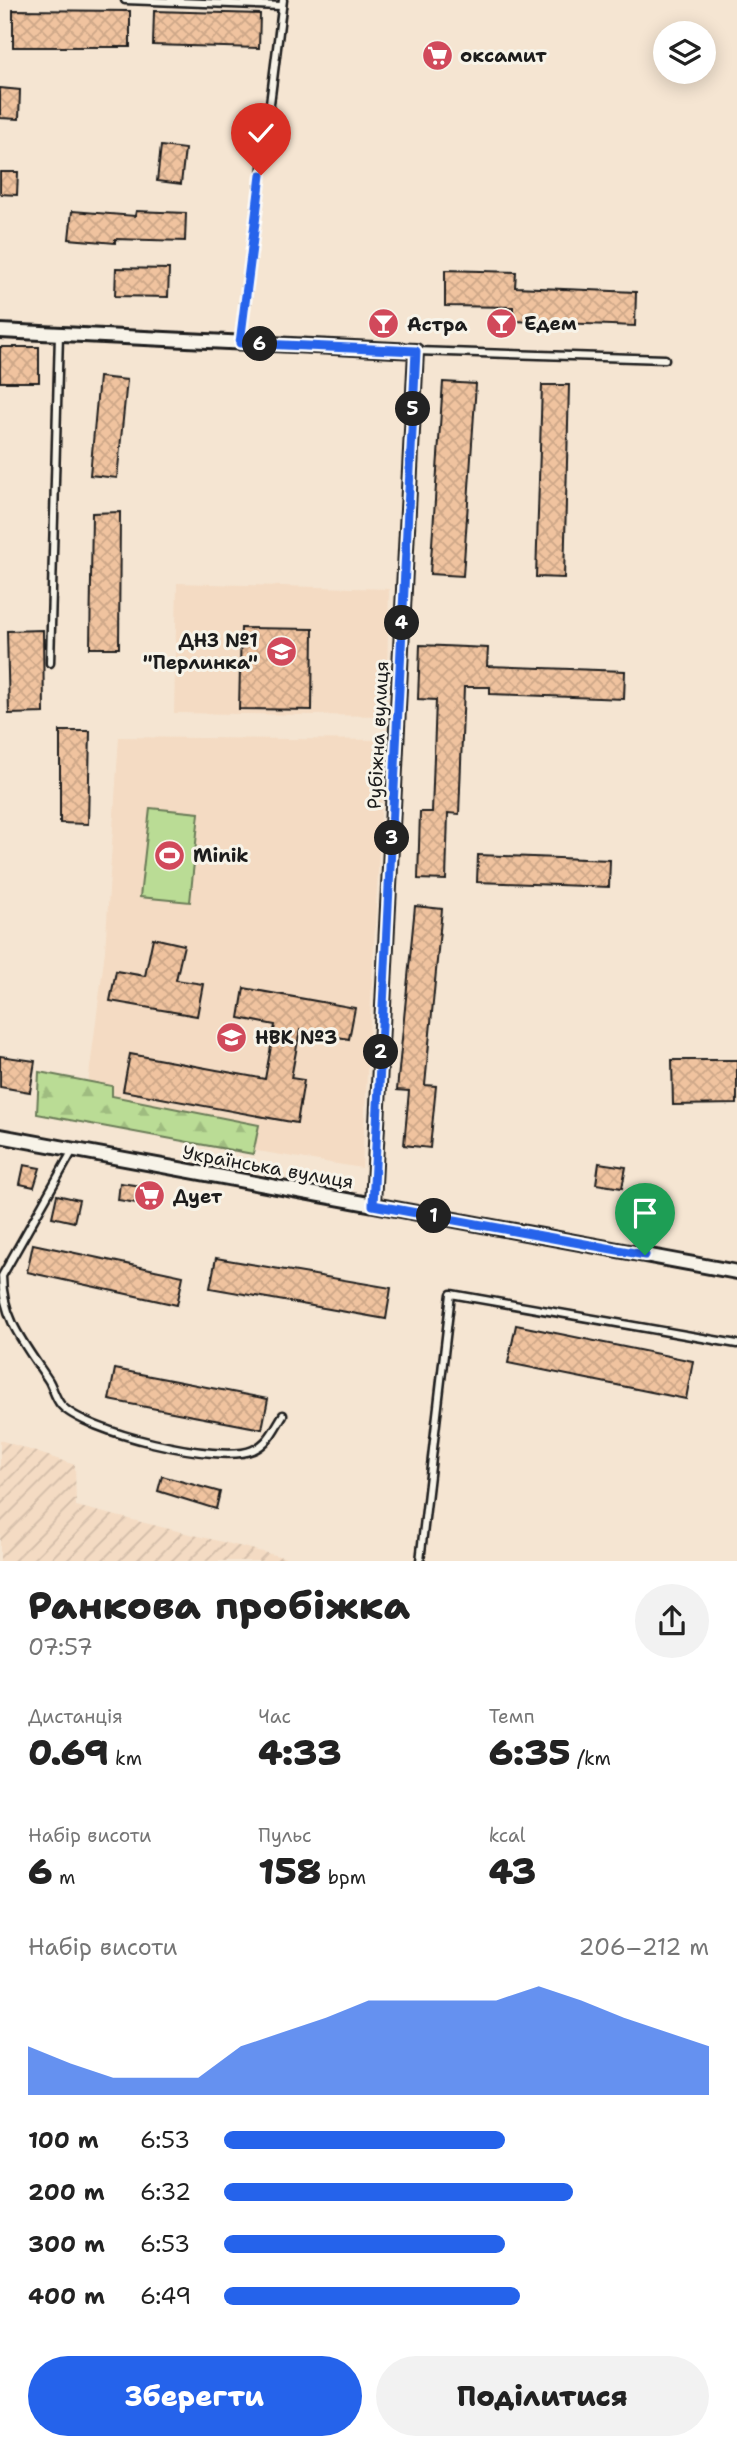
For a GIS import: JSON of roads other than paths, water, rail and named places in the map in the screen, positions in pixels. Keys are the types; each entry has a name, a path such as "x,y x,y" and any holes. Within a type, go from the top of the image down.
{"street":[{"path":"0,331 416,351"},
{"name":"Рубіжна вулиця","path":"373,1205 416,351"},
{"name":"Українська вулиця","path":"0,1136 737,1272"}],"lane":[{"path":"125,0 282,3 240,343"},
{"path":"50,663 59,334"},
{"path":"416,351 665,359"},
{"path":"73,1150 2,1276 2,1298 13,1328 51,1384 61,1405 99,1425 146,1444 229,1456 251,1451 267,1442 284,1415"},
{"path":"420,1561 451,1294 737,1344"}],"place":[{"name":"оксамит","path":"437,55"},
{"name":"Едем","path":"501,323"},
{"name":"Астра","path":"384,324"},
{"name":"ДНЗ №1 \"Перлинка\"","path":"281,651"},
{"name":"Minik","path":"170,855"},
{"name":"НВК №3","path":"232,1037"},
{"name":"Дует","path":"150,1196"}]}
